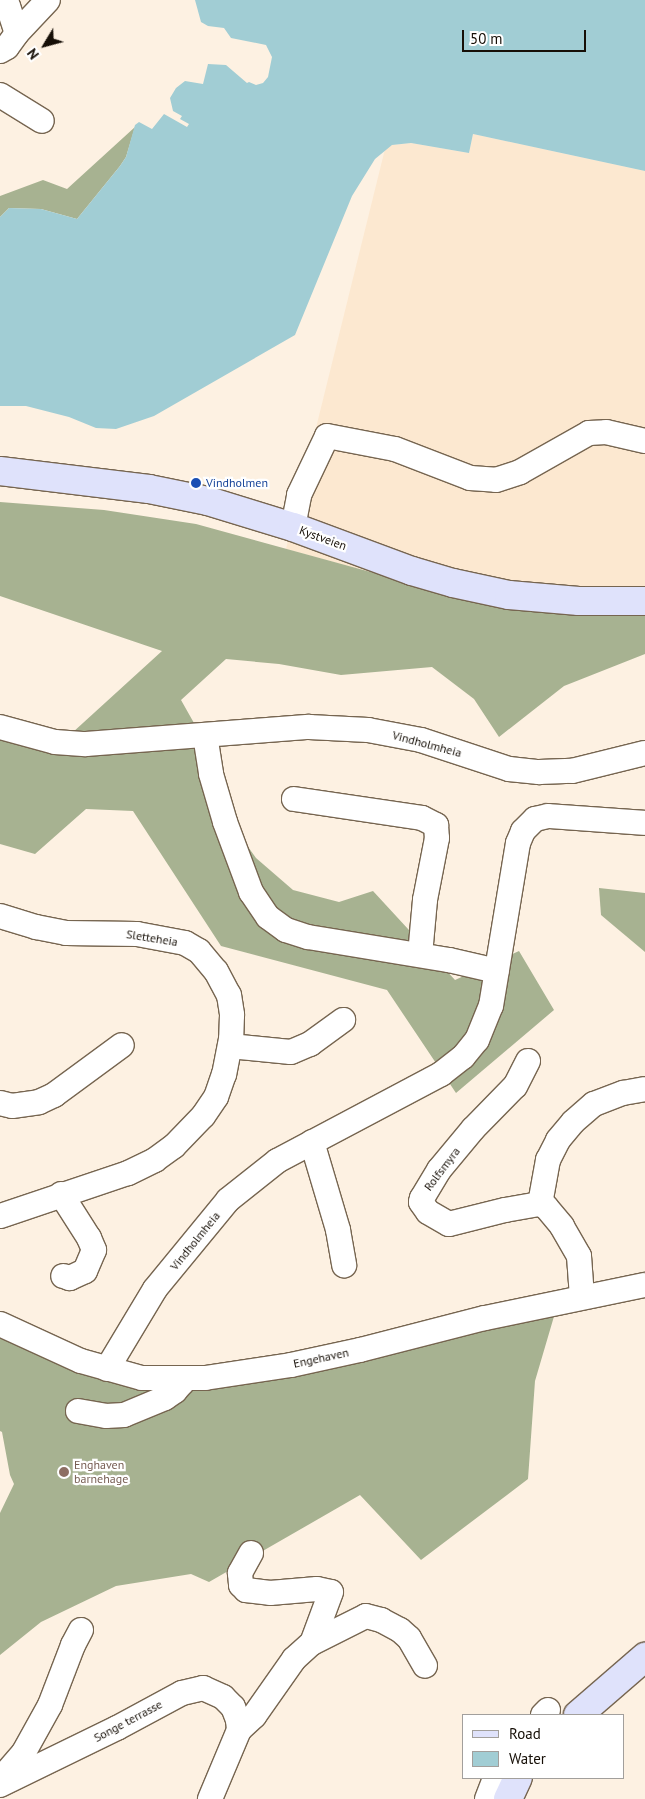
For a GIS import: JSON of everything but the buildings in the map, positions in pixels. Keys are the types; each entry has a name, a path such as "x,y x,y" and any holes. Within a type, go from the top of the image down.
{"main road":[{"name":"Kystveien","path":"0,471 148,489 208,502 293,527 412,571 462,585 509,595 579,601 645,601"},
{"path":"579,1714 645,1657"},
{"path":"508,1799 518,1779"}],"street":[{"path":"0,51 7,47 17,33 48,0"},
{"path":"0,1 8,6 17,33"},
{"path":"0,95 42,121"},
{"path":"293,527 299,495 327,436 395,449 470,478 496,480 520,472 589,433 606,432 645,440"},
{"name":"Vindholmheia","path":"0,727 54,742 86,744 309,726 368,730 421,740 509,769 539,772 572,771 645,753"},
{"path":"205,735 210,774 225,822 251,892 268,917 286,930 308,937 420,955 497,971"},
{"path":"294,799 422,818 436,825 437,838 425,900 420,955"},
{"name":"Vindholmheia","path":"107,1369 155,1289 228,1200 254,1176 312,1142 422,1086 463,1057 477,1040 492,1006 518,843 522,831 535,819 548,816 645,823"},
{"name":"Sletteheia","path":"0,916 36,928 66,932 137,934 163,937 192,947 199,951 216,971 229,995 232,1015 230,1046 224,1074 216,1097 203,1116 174,1146 155,1160 128,1173 0,1216"},
{"path":"230,1046 291,1052 310,1044 342,1020"},
{"path":"0,1103 12,1106 39,1102 54,1095 122,1045"},
{"name":"Rolfsmyra","path":"528,1061 515,1086 474,1129 439,1170 422,1198 422,1202 428,1212 449,1224 505,1210 540,1204"},
{"path":"582,1297 578,1256 562,1226 546,1207 540,1204 548,1160 558,1140 572,1122 606,1098 645,1089"},
{"path":"312,1142 338,1230 344,1265"},
{"path":"61,1194 89,1238 94,1250 85,1271 70,1278 63,1276"},
{"name":"Engehaven","path":"1,1319 81,1361 107,1369 142,1378 205,1378 290,1365 360,1350 485,1318 645,1285"},
{"path":"78,1411 106,1416 124,1415 165,1398 178,1387 182,1379"},
{"path":"251,1553 240,1573 241,1585 246,1590 270,1592 317,1589 331,1592 312,1643"},
{"path":"210,1799 239,1730 254,1716 294,1659 312,1643 366,1616 382,1620 400,1630 409,1638 425,1666"},
{"name":"Songe terrasse","path":"0,1785 6,1773 24,1752 50,1705 72,1645 81,1630"},
{"name":"Songe terrasse","path":"0,1785 192,1689 203,1688 223,1697 233,1707 238,1720 239,1730"},
{"path":"487,1799 495,1779"}],"shaded area":[{"path":"473,134 645,171 645,610 469,599 286,549 385,149 392,145 411,143 469,153"}],"green space":[{"path":"135,127 126,157 77,219 41,209 9,208 0,217 0,196 43,180 67,189"},
{"path":"0,502 104,510 196,524 469,599 645,610 645,654 564,686 499,737 474,699 432,667 341,675 279,664 226,659 181,700 216,762 221,809 256,858 293,890 339,902 373,891 455,980 519,951 554,1010 456,1093 387,990 221,946 133,811 86,809 35,854 0,844 0,733 72,733 162,651 0,596"},
{"path":"599,888 645,893 645,952 601,915"},
{"path":"555,1313 535,1381 528,1479 421,1560 360,1495 209,1582 191,1574 116,1586 41,1622 0,1655 0,1513 14,1484 10,1475 2,1432 0,1431 0,1320 151,1374"}],"water":[{"path":"195,0 645,0 645,171 473,134 469,153 411,143 392,145 375,159 352,196 295,335 154,416 116,429 96,428 69,417 26,406 0,406 0,217 9,208 41,209 77,219 126,157 135,125 139,122 152,129 164,114 187,127 189,124 180,119 182,116 173,111 170,98 176,88 185,81 203,84 208,64 226,65 247,83 256,85 263,83 268,77 272,57 266,45 231,38 224,28 208,26 201,22"}],"place":[{"name":"Vindholmen","path":"196,483"},
{"name":"Enghaven barnehage","path":"64,1472"}]}
